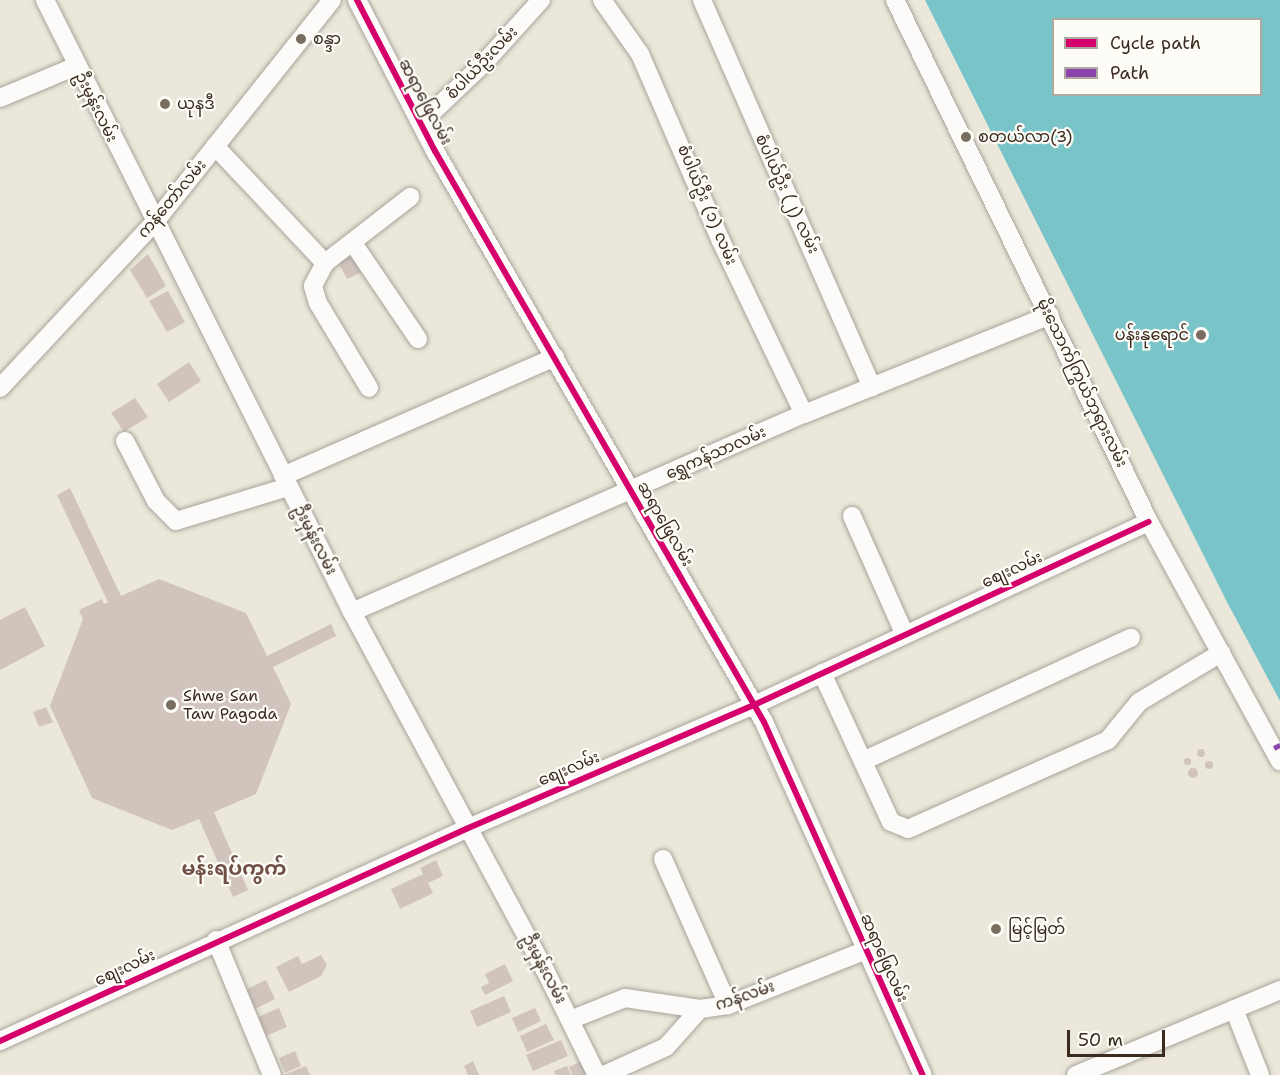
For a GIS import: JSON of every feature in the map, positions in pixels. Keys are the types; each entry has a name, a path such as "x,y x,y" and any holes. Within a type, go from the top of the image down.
{"street":[{"name":"ဦးမှန်းလမ်း","path":"45,0 154,223 352,612 570,1020 597,1075"},
{"name":"ကန်တော်လမ်း","path":"0,388 154,223 332,0"},
{"name":"ဆရာဖြေလမ်း","path":"357,0 421,123 754,705 923,1075"},
{"name":"စံပါယ်ဦးလမ်း","path":"421,123 484,63 541,0"},
{"name":"စံပါယ်ဦး (၁) လမ်း","path":"602,0 640,54 720,239 804,414"},
{"name":"စံပါယ်ဦး (၂) လမ်း","path":"702,0 872,387"},
{"name":"မိုးသောက်ကြွယ်ဘုရားလမ်း","path":"895,0 1149,522 1280,761"},
{"path":"0,98 76,66"},
{"path":"215,146 325,263"},
{"path":"369,388 318,303 313,286 325,263 410,197"},
{"path":"353,243 418,339"},
{"name":"‌ရွှေကန်သာလမ်း","path":"352,612 631,492 804,414 1050,315"},
{"path":"125,441 156,501 176,521 286,482 555,357"},
{"path":"852,516 905,635"},
{"name":"စျေးလမ်း","path":"0,1041 216,940 466,828 754,705 1149,522"},
{"path":"863,761 1131,638"},
{"path":"822,673 891,822 908,829 1108,740 1139,702 1221,653"},
{"path":"663,859 728,1005"},
{"path":"216,940 272,1075"},
{"name":"ကန်လမ်း","path":"604,1075 666,1047 700,1009 728,1005 866,950"},
{"path":"1076,1075 1280,990"},
{"path":"570,1020 625,998 700,1009"},
{"path":"1234,1009 1260,1075"}],"water":[{"path":"925,0 1280,0 1280,701 1227,602"}],"building":[{"path":"354,251 364,271 347,279 337,260"},
{"path":"148,254 166,286 147,298 130,270"},
{"path":"168,291 185,322 167,332 149,301"},
{"path":"189,362 201,381 169,402 157,384"},
{"path":"135,398 148,417 124,432 111,413"},
{"name":"Shwe San Taw Pagoda","path":"70,488 121,596 159,579 246,613 267,656 331,624 336,636 273,667 291,704 256,794 214,812 248,890 233,897 199,819 172,830 92,798 50,706 83,619 79,610 102,599 104,604 108,602 57,495"},
{"path":"25,607 45,646 0,670 0,620"},
{"path":"46,707 53,722 39,727 33,712"},
{"path":"1201,749 1205,753 1201,757 1197,753"},
{"path":"1187,757 1191,761 1187,765 1183,761"},
{"path":"1209,761 1213,765 1209,769 1205,765"},
{"path":"1193,768 1198,773 1193,778 1188,773"},
{"path":"436,860 443,876 428,883 433,893 400,909 391,889 423,874 420,868"},
{"path":"1042,928 1047,933 1042,938 1037,933"},
{"path":"321,955 327,965 321,976 289,992 276,967 298,956 302,964"},
{"path":"505,964 513,981 485,995 481,987 489,983 485,974"},
{"path":"266,980 275,999 255,1009 247,989"},
{"path":"504,996 511,1012 477,1027 470,1011"},
{"path":"279,1008 287,1027 266,1036 258,1017"},
{"path":"535,1008 541,1021 518,1032 512,1018"},
{"path":"546,1024 554,1040 527,1052 520,1036"},
{"path":"561,1040 568,1056 533,1071 526,1055"},
{"path":"295,1051 301,1066 285,1073 279,1058"},
{"path":"584,1060 591,1075 572,1075 569,1067"},
{"path":"473,1061 479,1075 468,1075 464,1066"},
{"path":"306,1066 310,1075 283,1075"},
{"path":"567,1066 571,1075 556,1075 554,1071"}],"marked path":[{"path":"1274,748 1280,745"}],"cycle path":[{"path":"357,0 435,151 764,722 923,1075"},
{"path":"0,1041 466,829 754,705 1149,522"}],"place":[{"name":"စန္ဒာ","path":"301,39"},
{"name":"ယုနဒီ","path":"165,104"},
{"name":"စတယ်လာ(3)","path":"966,137"},
{"name":"ပန်းနုရောင်","path":"1201,335"},
{"name":"Shwe San Taw Pagoda","path":"171,705"},
{"name":"မြင့်မြတ်","path":"996,929"}],"district":[{"name":"မန်းရပ်ကွက်","path":"234,868"}]}
